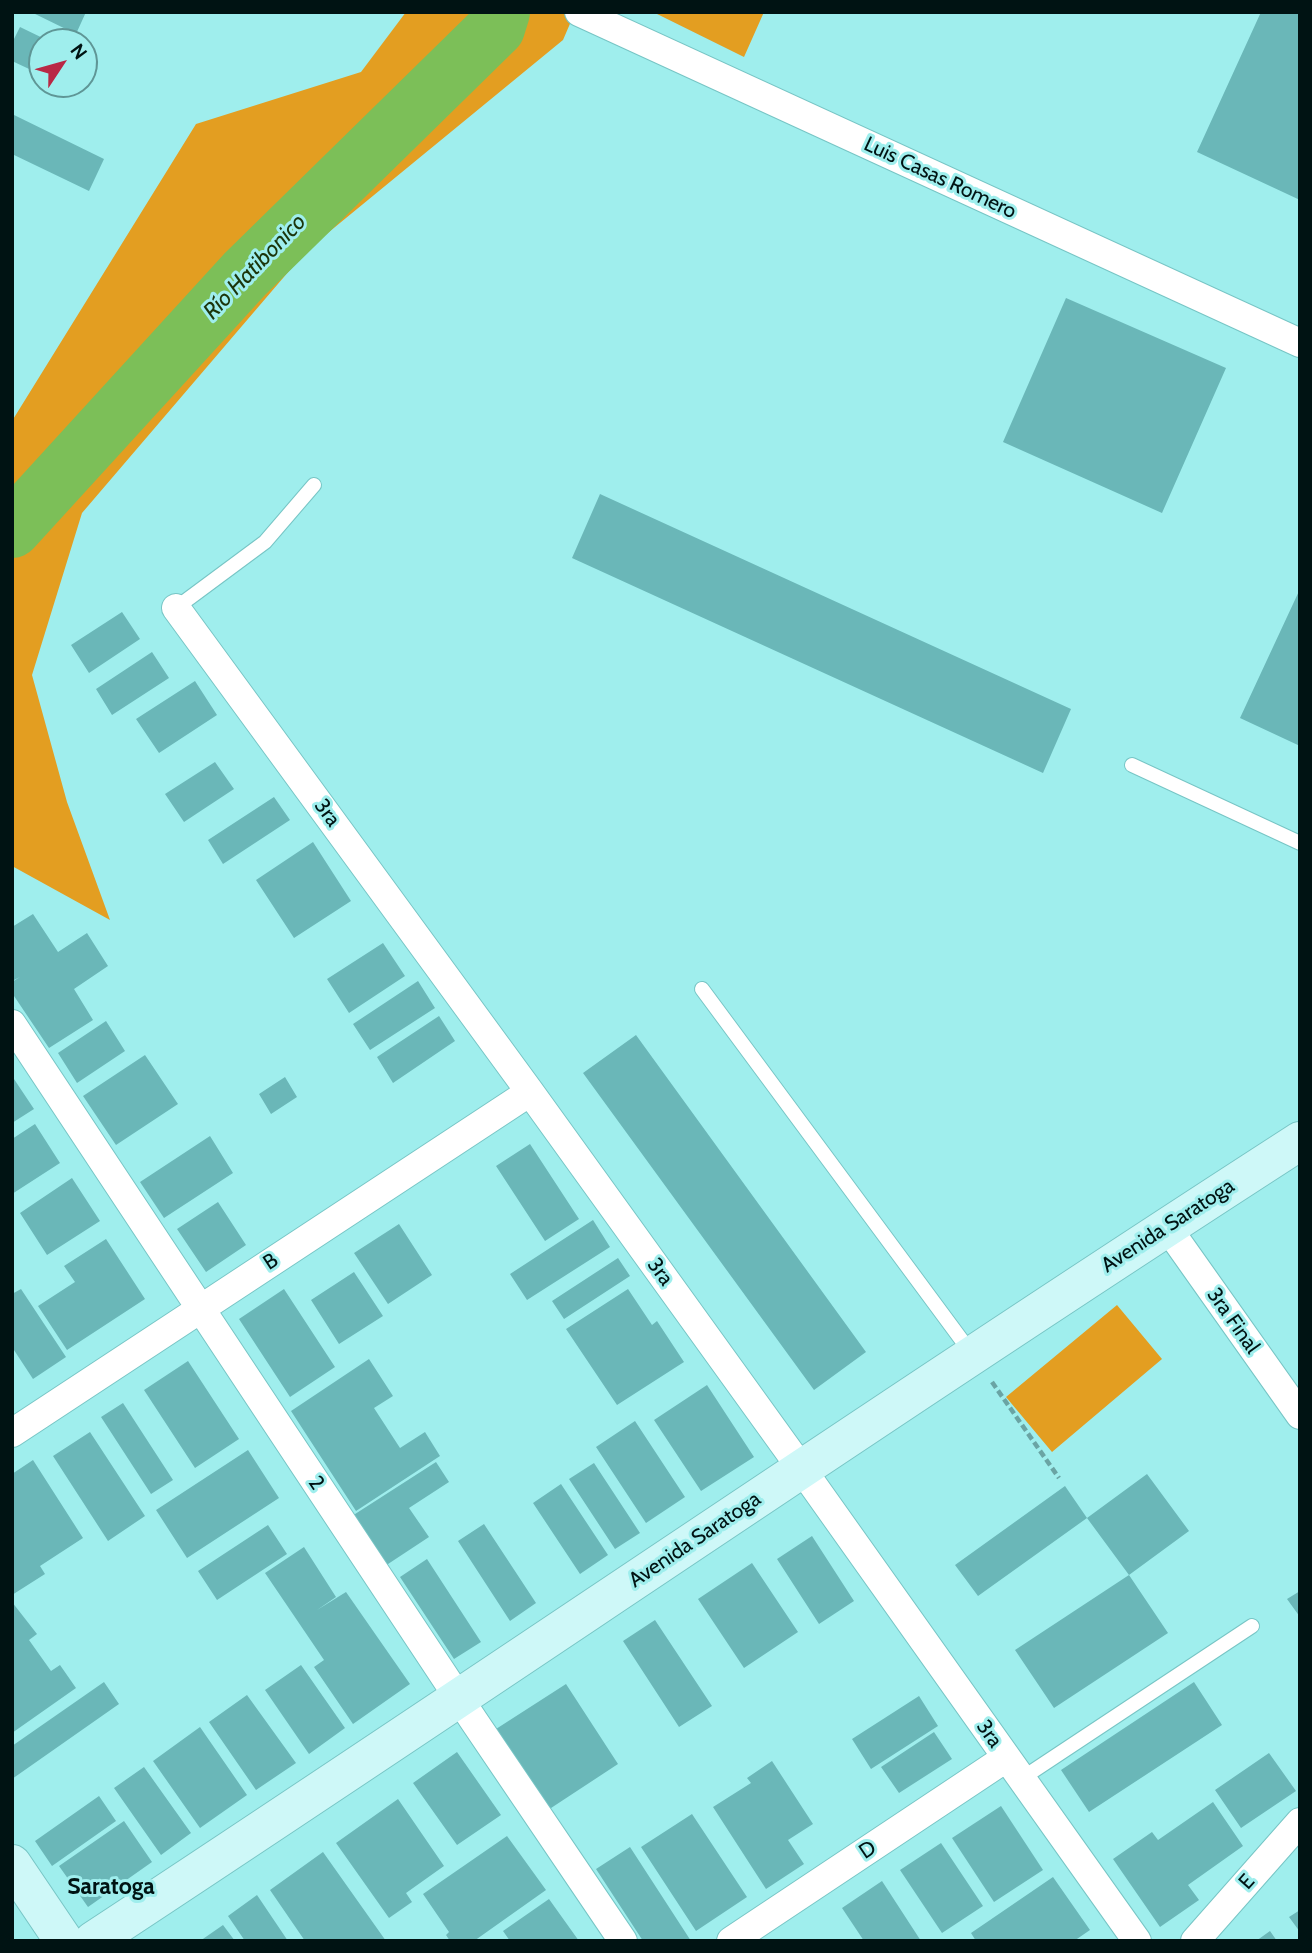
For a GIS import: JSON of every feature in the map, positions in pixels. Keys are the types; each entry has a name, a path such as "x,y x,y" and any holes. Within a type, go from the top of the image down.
{"main road":[{"name":"Avenida Saratoga","path":"93,1941 459,1700 801,1468 981,1366 1167,1227 1300,1141"},
{"path":"12,1864 64,1941"}],"street":[{"name":"Luis Casas Romero","path":"579,12 1300,343"},
{"name":"3ra","path":"176,608 530,1092 1137,1941"},
{"name":"2","path":"12,1024 459,1700 624,1941"},
{"name":"B","path":"12,1433 530,1092"},
{"name":"3ra Final","path":"1167,1227 1300,1415"},
{"name":"D","path":"731,1941 1013,1768"},
{"name":"E","path":"1195,1941 1300,1822"}],"lane":[{"path":"176,608 265,542 314,485"},
{"path":"1132,765 1300,843"},
{"path":"702,989 981,1366"},
{"path":"1013,1768 1252,1626"}],"path":[{"path":"981,1366 1059,1478"}],"shaded area":[{"path":"406,12 575,12 563,40 307,250 82,513 32,675 67,802 110,920 12,866 12,421 196,124 361,72"},
{"path":"653,12 764,12 744,57"},
{"path":"1117,1305 1162,1359 1052,1452 1006,1397"}],"building":[{"path":"31,12 86,12 79,28 64,28"},
{"path":"1261,12 1300,12 1300,200 1197,152"},
{"path":"20,27 28,31 28,68 12,61 12,43"},
{"path":"12,114 104,159 89,191 12,154"},
{"path":"1066,298 1226,368 1162,513 1003,442"},
{"path":"600,494 1071,709 1043,773 572,558"},
{"path":"1300,589 1300,746 1240,718"},
{"path":"122,612 140,639 89,673 71,645"},
{"path":"152,652 169,678 112,715 96,689"},
{"path":"195,681 217,715 159,753 136,719"},
{"path":"215,762 234,789 184,822 165,794"},
{"path":"274,797 290,820 223,864 208,840"},
{"path":"313,842 351,901 294,938 256,880"},
{"path":"33,914 58,952 87,933 108,966 74,989 93,1020 49,1048 12,993 12,982 20,977 12,981 12,927"},
{"path":"383,943 405,976 349,1013 327,979"},
{"path":"418,981 435,1008 370,1050 353,1024"},
{"path":"439,1016 455,1041 393,1083 377,1057"},
{"path":"106,1021 125,1051 77,1083 58,1053"},
{"path":"636,1035 866,1352 814,1390 583,1073"},
{"path":"145,1055 178,1104 116,1145 83,1096"},
{"path":"12,1076 34,1109 12,1123"},
{"path":"285,1077 297,1097 271,1114 259,1094"},
{"path":"35,1124 60,1163 12,1194 12,1139"},
{"path":"210,1136 233,1173 164,1218 140,1182"},
{"path":"530,1144 579,1219 545,1241 496,1166"},
{"path":"72,1178 100,1221 47,1255 20,1213"},
{"path":"218,1202 246,1245 206,1272 177,1229"},
{"path":"593,1220 610,1247 527,1300 510,1274"},
{"path":"399,1224 432,1275 388,1304 354,1253"},
{"path":"106,1239 145,1299 67,1350 38,1306 75,1282 64,1266"},
{"path":"618,1258 630,1276 564,1319 552,1301"},
{"path":"354,1272 383,1316 339,1344 311,1300"},
{"path":"21,1289 66,1357 33,1379 12,1347 12,1294"},
{"path":"284,1289 335,1367 290,1397 239,1319"},
{"path":"628,1289 652,1325 657,1321 684,1362 617,1405 566,1329"},
{"path":"369,1359 393,1396 374,1408 400,1448 425,1432 440,1456 356,1511 291,1411"},
{"path":"188,1361 239,1439 195,1468 144,1390"},
{"path":"707,1385 754,1457 701,1491 654,1420"},
{"path":"123,1403 173,1480 151,1494 101,1417"},
{"path":"635,1421 685,1497 646,1523 596,1447"},
{"path":"90,1432 145,1516 108,1541 53,1456"},
{"path":"248,1450 279,1498 187,1558 156,1510"},
{"path":"33,1460 83,1538 40,1566 45,1574 12,1595 12,1474"},
{"path":"436,1462 449,1482 409,1508 429,1537 385,1566 352,1516"},
{"path":"594,1463 640,1533 615,1549 569,1479"},
{"path":"1147,1474 1189,1531 1129,1575 1087,1518"},
{"path":"561,1484 608,1555 580,1574 533,1503"},
{"path":"1065,1486 1087,1518 978,1596 955,1565"},
{"path":"484,1524 536,1603 510,1621 458,1541"},
{"path":"268,1525 287,1554 217,1600 198,1571"},
{"path":"812,1536 854,1601 819,1624 777,1559"},
{"path":"304,1547 336,1597 317,1610 346,1592 410,1684 353,1724 314,1667 324,1660 265,1573"},
{"path":"427,1559 481,1642 454,1659 400,1577"},
{"path":"752,1563 798,1632 744,1668 698,1599"},
{"path":"1129,1575 1168,1633 1054,1708 1015,1650"},
{"path":"1300,1591 1300,1617 1287,1599"},
{"path":"12,1602 37,1634 29,1640 51,1671 60,1665 76,1688 12,1733"},
{"path":"655,1620 712,1706 679,1727 623,1641"},
{"path":"301,1665 345,1728 309,1754 265,1690"},
{"path":"104,1682 119,1704 12,1779 12,1746"},
{"path":"1194,1682 1222,1725 1089,1812 1061,1770"},
{"path":"566,1684 618,1764 548,1810 496,1729"},
{"path":"247,1695 296,1763 256,1790 209,1722"},
{"path":"919,1696 938,1726 871,1769 852,1739"},
{"path":"200,1727 247,1795 200,1828 153,1761"},
{"path":"934,1732 952,1759 899,1793 881,1767"},
{"path":"457,1752 501,1815 457,1845 413,1783"},
{"path":"1269,1753 1296,1791 1241,1828 1215,1790"},
{"path":"772,1761 813,1824 788,1840 804,1864 766,1889 713,1807 751,1783 747,1778"},
{"path":"144,1767 191,1833 161,1855 114,1788"},
{"path":"99,1796 116,1821 52,1866 35,1841"},
{"path":"398,1799 444,1866 406,1893 412,1902 389,1918 336,1843"},
{"path":"1213,1802 1243,1846 1188,1885 1199,1900 1160,1927 1113,1859 1152,1832 1158,1840"},
{"path":"1001,1806 1043,1870 994,1902 952,1838"},
{"path":"692,1814 747,1897 696,1931 641,1847"},
{"path":"124,1821 152,1862 88,1907 59,1866"},
{"path":"507,1836 546,1890 474,1941 450,1941 446,1935 449,1932 423,1894"},
{"path":"941,1843 983,1906 942,1933 900,1870"},
{"path":"630,1847 691,1941 643,1941 596,1869"},
{"path":"323,1852 386,1941 305,1941 270,1890"},
{"path":"1053,1877 1090,1930 1074,1941 976,1941 971,1933"},
{"path":"882,1881 921,1941 864,1941 842,1908"},
{"path":"257,1895 288,1941 245,1941 228,1916"},
{"path":"549,1899 579,1941 510,1941 503,1931"},
{"path":"1300,1910 1300,1932 1289,1917"},
{"path":"223,1925 235,1941 200,1941"},
{"path":"1270,1931 1277,1941 1256,1941"}],"waterway":[{"name":"Río Hatibonico","path":"12,529 245,274 496,28 501,12"}],"district":[{"name":"Saratoga","path":"111,1887"}]}
